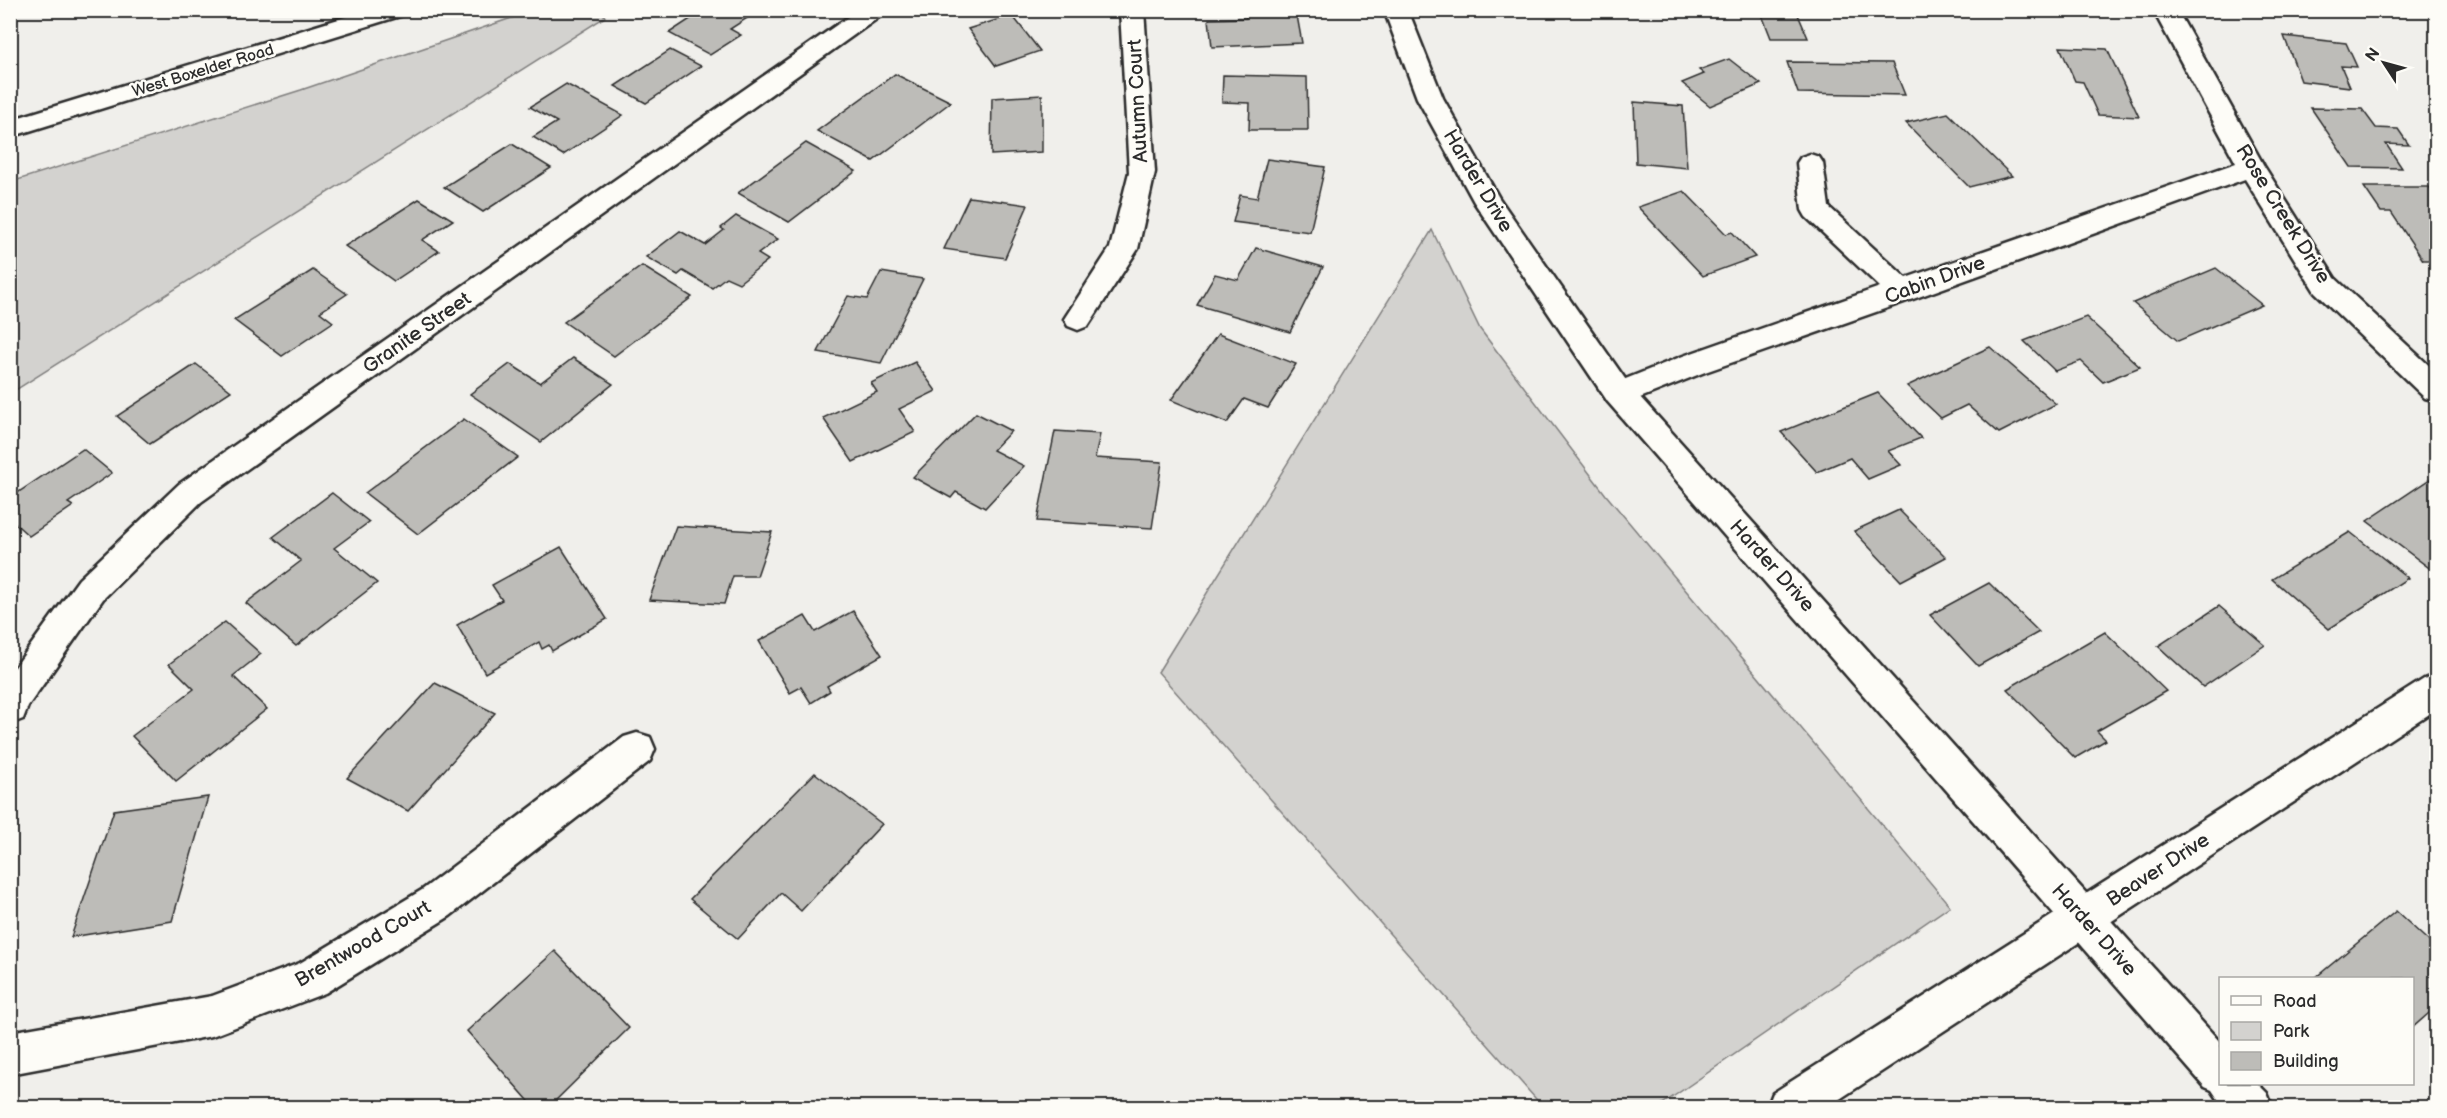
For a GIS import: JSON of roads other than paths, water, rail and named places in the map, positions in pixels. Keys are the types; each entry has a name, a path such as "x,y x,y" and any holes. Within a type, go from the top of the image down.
{"street":[{"name":"West Boxelder Road","path":"10,129 395,10"},
{"name":"Granite Street","path":"10,708 14,698 91,589 190,493 874,10"},
{"name":"Autumn Court","path":"1078,319 1124,249 1142,172 1132,10"},
{"name":"Harder Drive","path":"1396,10 1430,99 1488,202 1619,394 2219,1071"},
{"name":"Rose Creek Drive","path":"2165,10 2251,167 2325,285 2436,390"},
{"path":"1810,163 1816,210 1903,292"},
{"name":"Cabin Drive","path":"1619,394 1694,364 1903,292 2251,167"},
{"name":"Beaver Drive","path":"1788,1107 2436,690"},
{"name":"Brentwood Court","path":"10,1053 212,1016 311,979 436,903 637,749"},
{"path":"2233,1085 2253,1107"}]}
